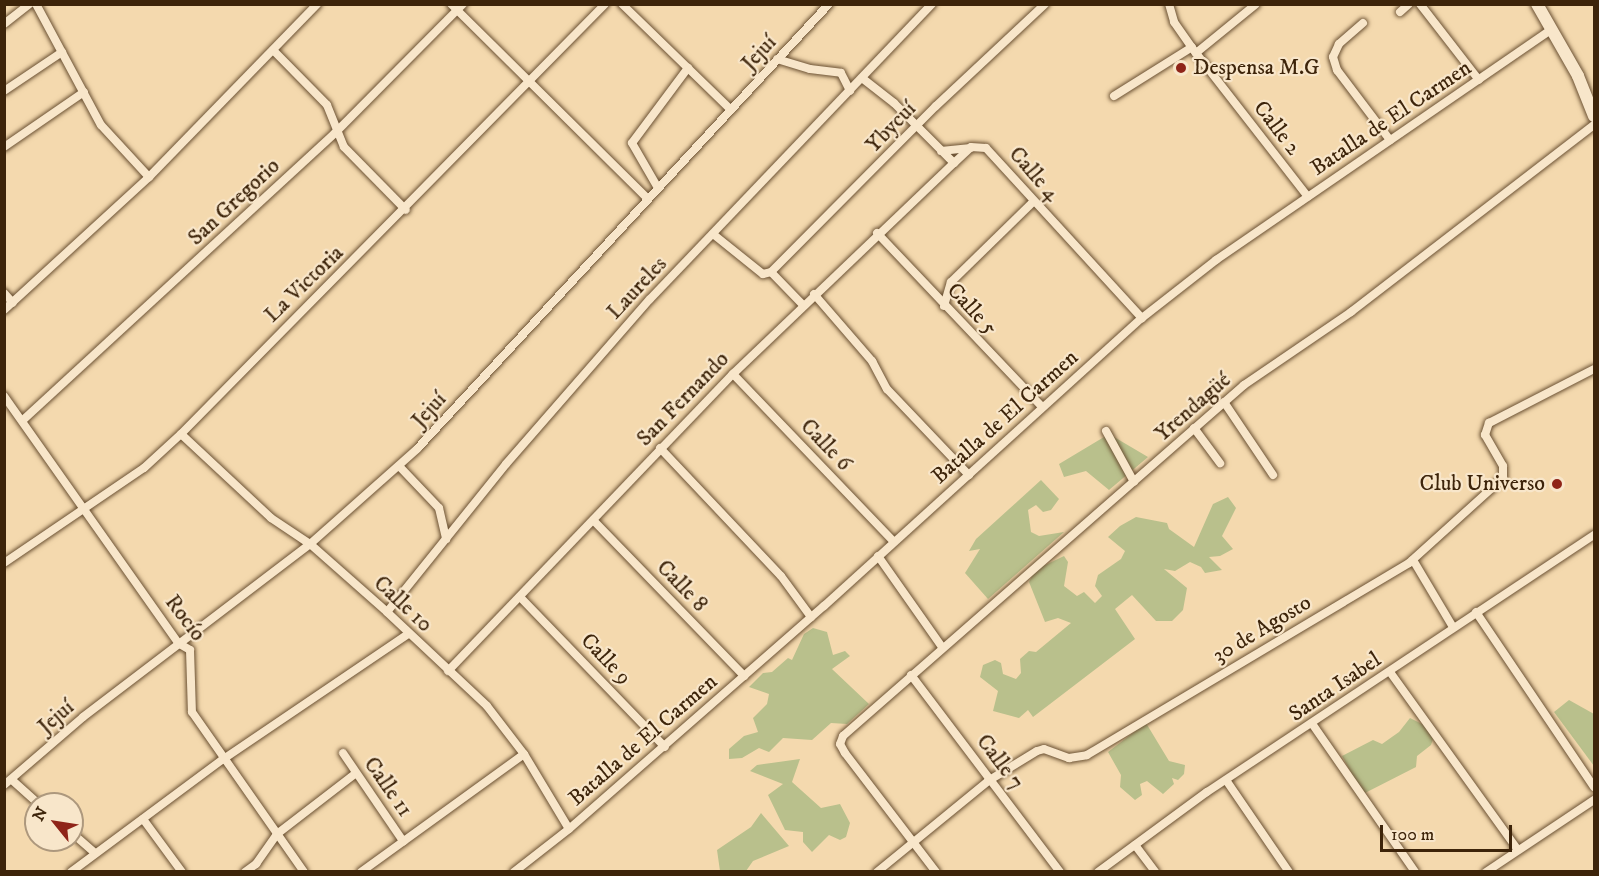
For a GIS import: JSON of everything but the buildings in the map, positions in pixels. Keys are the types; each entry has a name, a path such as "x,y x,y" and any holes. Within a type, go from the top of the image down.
{"main road":[{"path":"1537,4 1552,29 1594,116"}],"street":[{"path":"4,24 30,4"},
{"path":"36,4 101,125 149,177"},
{"path":"4,310 149,177 316,4"},
{"name":"San Gregorio","path":"23,420 335,134 454,9 463,4"},
{"name":"La Victoria","path":"4,563 144,468 181,434 406,210 527,82 605,4"},
{"path":"622,4 731,110"},
{"name":"Jejuí","path":"8,782 83,717 310,544 399,466 829,4"},
{"name":"Laureles","path":"387,612 563,398 713,234 932,4"},
{"name":"Ybycuí","path":"767,273 1045,4"},
{"name":"Calle 2","path":"1169,4 1174,22 1194,50 1308,197"},
{"path":"1114,96 1194,50 1256,4"},
{"path":"1400,12 1409,4"},
{"path":"1420,4 1479,80"},
{"path":"454,9 648,199"},
{"path":"1363,23 1339,44 1333,57 1337,70 1390,140"},
{"name":"Batalla de El Carmen","path":"514,872 569,829 665,747 1142,318 1308,197 1552,29"},
{"path":"273,50 327,105 335,134 344,147 406,210"},
{"path":"4,91 62,52"},
{"path":"777,59 810,69 841,73 850,91"},
{"path":"658,188 632,143 635,133 688,68"},
{"path":"862,78 894,103 916,128 954,163 971,147"},
{"path":"4,147 84,92"},
{"name":"Yrendagüé","path":"913,842 840,744 843,736 1224,402 1351,312 1594,125"},
{"path":"941,151 971,147"},
{"name":"Calle 4","path":"971,147 987,148 1013,173 1033,202 1142,318"},
{"name":"San Fernando","path":"448,671 521,598 660,448 733,374 877,233 954,163"},
{"path":"944,306 951,282 1033,202"},
{"name":"Calle 5","path":"877,233 1042,407"},
{"path":"713,234 767,273 803,305"},
{"path":"4,293 13,303"},
{"path":"814,294 872,361 887,389 969,475"},
{"name":"30 de Agosto","path":"878,872 988,781 1037,751 1044,749 1069,758 1087,755 1413,560 1503,478 1503,466 1485,435 1489,423 1594,369"},
{"name":"Calle 6","path":"733,374 893,541"},
{"name":"Rocío","path":"4,396 85,507 178,643 192,656 192,712 222,760 304,872"},
{"path":"1224,402 1273,475"},
{"path":"1194,428 1220,463"},
{"path":"1106,431 1134,482"},
{"name":"Calle 10","path":"181,434 271,518 310,544 387,612 487,706 524,754 569,829"},
{"path":"660,448 781,576 811,617"},
{"path":"399,466 439,508 446,539"},
{"name":"Calle 8","path":"594,521 744,676"},
{"name":"Santa Isabel","path":"1098,872 1226,780 1313,725 1453,627 1594,535"},
{"path":"878,556 942,647"},
{"path":"1413,560 1453,627"},
{"name":"Calle 9","path":"521,598 665,747"},
{"path":"1476,612 1594,787"},
{"path":"71,872 222,760 408,634"},
{"path":"1390,672 1517,849"},
{"name":"Calle 7","path":"911,675 988,781 1060,872"},
{"path":"1313,725 1415,872"},
{"name":"Calle 11","path":"343,753 355,774 403,841"},
{"path":"362,872 524,754"},
{"path":"245,872 262,857 277,834 355,774"},
{"path":"1226,780 1288,872"},
{"path":"8,782 24,793"},
{"path":"1485,872 1594,800"},
{"path":"143,819 182,872"},
{"path":"913,842 936,872"},
{"path":"84,843 95,853"},
{"path":"1135,845 1155,872"}],"green space":[{"path":"1109,434 1148,457 1109,490 1086,471 1064,477 1059,464"},
{"path":"1041,480 1059,499 1051,510 1043,512 1036,505 1028,510 1031,532 1039,536 1064,532 988,599 965,573 980,549 969,551 976,539"},
{"path":"1228,497 1236,508 1222,536 1233,549 1220,556 1209,557 1222,570 1205,573 1201,567 1190,562 1175,571 1164,569 1187,588 1183,610 1172,621 1156,621 1132,595 1115,609 1135,639 1033,717 1028,710 1019,718 993,711 998,691 980,677 983,665 995,660 1001,663 1003,674 1016,679 1021,673 1020,659 1029,651 1036,652 1071,623 1058,618 1045,622 1029,582 1035,570 1064,556 1068,562 1064,586 1077,596 1084,592 1095,603 1102,596 1095,586 1098,575 1121,559 1125,551 1108,537 1120,526 1136,517 1167,523 1169,529 1194,547 1213,504"},
{"path":"813,628 827,632 833,655 845,651 850,656 832,669 869,704 847,724 831,723 812,740 783,738 769,752 759,748 742,758 729,759 729,749 744,736 758,732 753,718 767,704 769,694 749,687 763,673 772,672 788,658 792,660 804,634"},
{"path":"1569,700 1594,714 1594,766 1554,712"},
{"path":"1410,718 1426,726 1433,739 1431,745 1417,756 1416,767 1363,794 1342,756 1373,740 1382,744 1399,732"},
{"path":"1146,723 1169,761 1185,765 1184,774 1178,780 1172,778 1174,784 1163,794 1147,781 1140,784 1142,795 1135,800 1120,787 1121,775 1108,752"},
{"path":"800,759 792,782 821,808 840,804 850,823 846,837 840,840 829,835 812,852 803,842 803,832 785,830 768,795 783,784 750,771 757,765"},
{"path":"761,813 789,846 753,861 746,871 720,871 717,850 751,827"}],"place":[{"name":"Despensa M.G","path":"1181,68"},
{"name":"Club Universo","path":"1557,484"}]}
